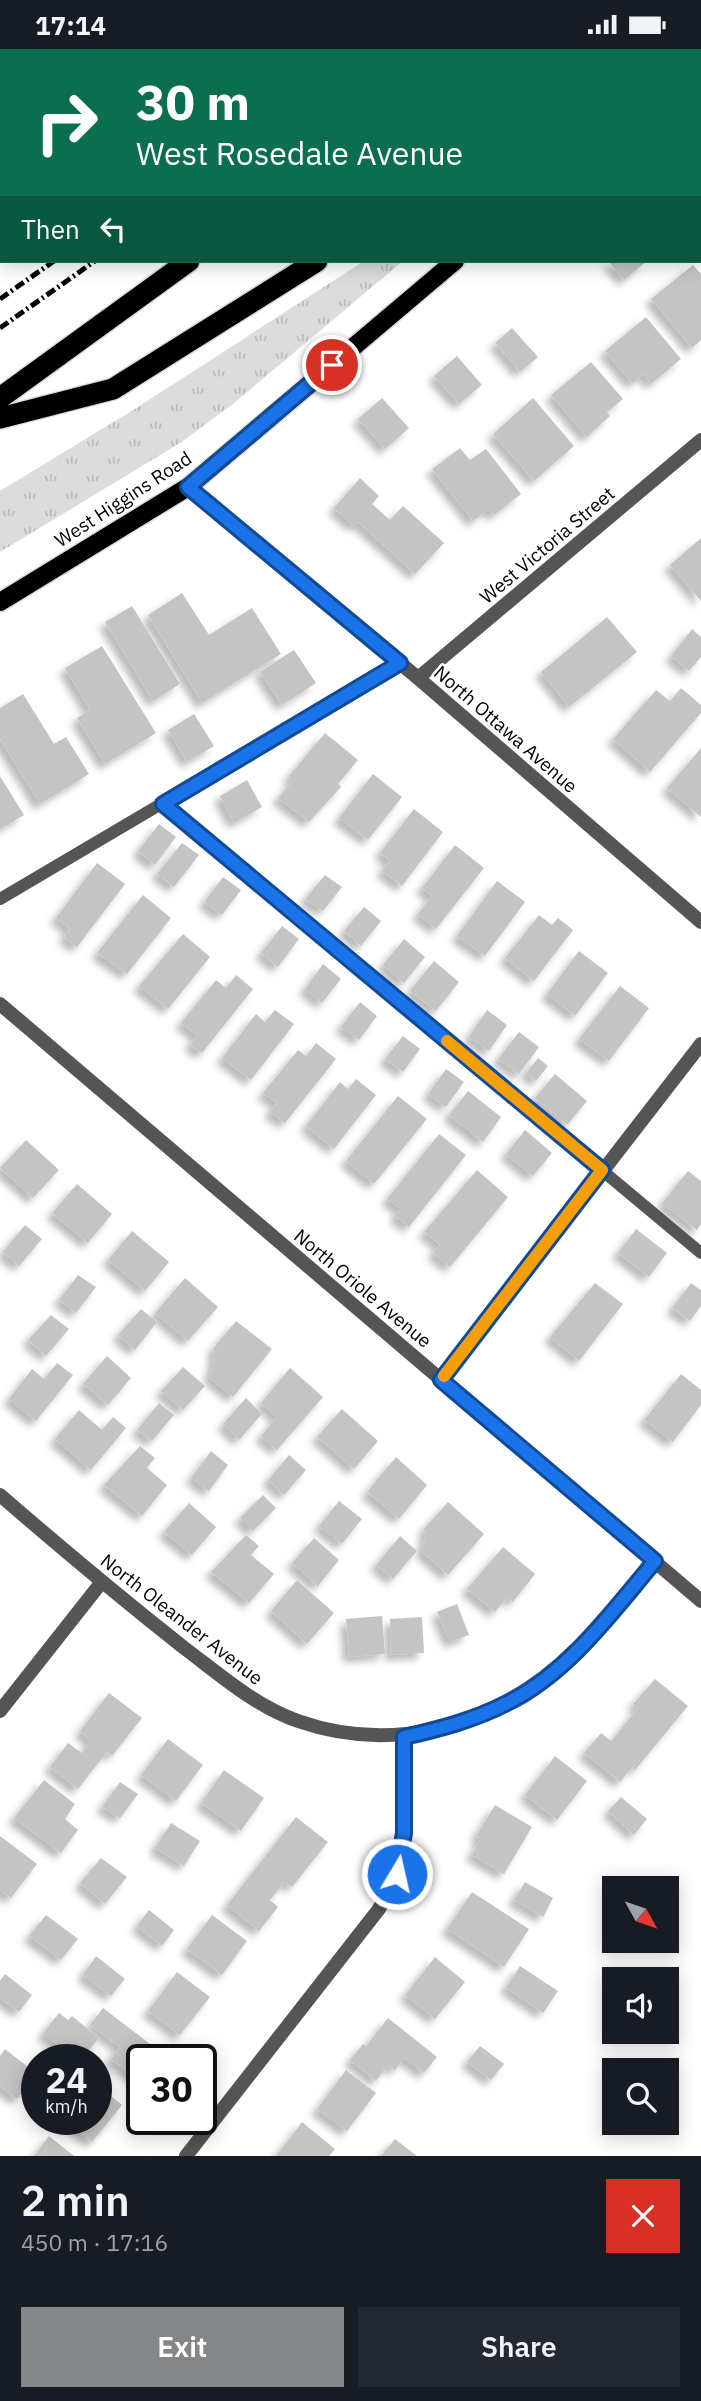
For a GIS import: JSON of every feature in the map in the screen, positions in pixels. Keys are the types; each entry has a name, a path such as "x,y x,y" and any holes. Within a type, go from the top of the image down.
{"highway":[{"path":"0,398 186,263"},
{"path":"0,418 113,389 314,263"}],"main road":[{"name":"West Higgins Road","path":"0,602 188,487 453,263"}],"street":[{"name":"West Victoria Street","path":"418,678 701,440"},
{"name":"North Ottawa Avenue","path":"188,487 418,678 701,922"},
{"name":"North Oriole Avenue","path":"0,1004 701,1601"},
{"path":"441,1380 701,1044"},
{"name":"North Oleander Avenue","path":"0,1495 101,1583 247,1696 297,1721 347,1734 404,1737 454,1725 509,1703 555,1671 599,1628 655,1561"},
{"path":"0,1711 101,1583"},
{"path":"186,2156 379,1909 397,1874 404,1833 404,1737"}],"lane":[{"path":"0,899 400,663"},
{"path":"163,804 701,1254"}],"green space":[{"path":"361,263 401,263 233,404 180,443 0,552 0,491 138,407"}],"building":[{"path":"610,263 645,263 624,280"},
{"path":"693,265 701,274 701,340 692,348 651,299"},
{"path":"646,317 681,359 651,384 644,374 632,383 605,351"},
{"path":"512,328 538,357 520,372 495,343"},
{"path":"457,356 482,385 459,404 434,376"},
{"path":"591,362 623,399 607,412 610,416 587,437 551,395"},
{"path":"382,398 409,428 385,449 358,419"},
{"path":"533,398 574,446 534,481 493,434"},
{"path":"460,448 470,460 486,449 521,494 494,515 488,509 473,521 432,469"},
{"path":"360,478 379,496 372,504 390,520 403,506 444,543 415,574 358,522 354,526 334,508"},
{"path":"701,538 701,601 670,565"},
{"path":"182,593 209,635 252,608 281,654 202,703 148,615"},
{"path":"132,606 180,684 153,701 105,622"},
{"path":"607,617 637,652 569,707 541,672"},
{"path":"692,629 701,637 701,657 689,671 671,656"},
{"path":"102,646 156,733 105,764 77,718 90,710 65,668"},
{"path":"294,650 316,683 282,705 260,672"},
{"path":"681,688 701,705 701,713 650,772 613,739 656,690 670,701"},
{"path":"23,694 54,744 66,737 89,774 40,804 0,739 0,708"},
{"path":"194,714 214,746 187,762 168,730"},
{"path":"325,733 358,760 338,784 341,787 309,822 278,798 293,780 289,776"},
{"path":"701,748 701,817 667,788"},
{"path":"373,774 402,797 368,840 339,818"},
{"path":"0,776 24,815 0,829"},
{"path":"247,780 262,807 234,823 220,796"},
{"path":"414,809 443,832 402,886 382,871 390,861 380,853"},
{"path":"159,824 176,837 155,865 138,851"},
{"path":"182,843 199,855 174,887 157,874"},
{"path":"455,845 484,868 436,929 418,914 432,896 422,888"},
{"path":"97,863 125,884 77,947 64,937 70,929 56,918"},
{"path":"325,875 342,887 323,911 305,899"},
{"path":"223,877 241,890 222,915 204,902"},
{"path":"497,881 525,902 485,956 457,936"},
{"path":"143,895 171,918 127,974 97,953"},
{"path":"364,907 381,921 361,946 344,931"},
{"path":"539,915 552,925 558,918 573,930 534,981 505,958"},
{"path":"282,926 299,939 278,967 261,953"},
{"path":"183,934 210,957 168,1009 139,986"},
{"path":"404,939 425,957 404,983 383,965"},
{"path":"579,951 608,973 575,1016 547,994"},
{"path":"434,961 459,982 436,1011 410,991"},
{"path":"323,964 341,979 322,1003 305,989"},
{"path":"236,975 253,989 202,1053 190,1045 197,1035 181,1023 216,980 226,988"},
{"path":"620,986 649,1008 609,1061 579,1039"},
{"path":"360,1002 377,1016 359,1040 341,1027"},
{"path":"275,1010 294,1024 251,1080 222,1058 256,1014 265,1022"},
{"path":"487,1010 507,1025 489,1051 469,1037"},
{"path":"519,1032 539,1047 519,1074 498,1059"},
{"path":"403,1036 420,1049 403,1072 385,1059"},
{"path":"316,1043 336,1059 285,1123 270,1112 277,1103 263,1093 298,1050 306,1056"},
{"path":"538,1058 548,1066 536,1081 526,1073"},
{"path":"446,1069 464,1082 446,1107 428,1094"},
{"path":"555,1074 587,1101 567,1125 535,1098"},
{"path":"356,1079 376,1095 334,1149 306,1126 340,1082 348,1089"},
{"path":"468,1091 501,1117 483,1142 449,1115"},
{"path":"398,1096 427,1119 374,1184 346,1161"},
{"path":"525,1130 552,1153 533,1176 506,1154"},
{"path":"439,1134 466,1155 409,1227 395,1216 401,1209 387,1199"},
{"path":"26,1140 59,1170 33,1198 0,1168"},
{"path":"477,1170 508,1197 450,1267 433,1253 440,1245 424,1232"},
{"path":"688,1171 701,1181 701,1224 697,1230 662,1203"},
{"path":"77,1184 112,1214 88,1243 52,1213"},
{"path":"25,1225 42,1239 19,1266 3,1252"},
{"path":"636,1229 667,1253 649,1277 618,1253"},
{"path":"132,1231 169,1262 145,1291 108,1260"},
{"path":"78,1275 96,1287 76,1313 59,1300"},
{"path":"185,1278 218,1307 188,1341 155,1313"},
{"path":"595,1283 623,1304 579,1361 550,1337"},
{"path":"691,1283 701,1290 701,1306 690,1321 672,1308"},
{"path":"141,1309 157,1322 135,1350 118,1335"},
{"path":"51,1315 69,1329 46,1356 28,1340"},
{"path":"236,1321 272,1349 233,1397 210,1378 215,1352 212,1350"},
{"path":"107,1356 131,1378 108,1405 83,1384"},
{"path":"57,1363 73,1375 36,1421 9,1399 32,1369 44,1379"},
{"path":"183,1367 205,1386 183,1410 161,1391"},
{"path":"290,1368 323,1397 277,1450 261,1436 277,1417 261,1403"},
{"path":"681,1374 701,1390 701,1405 673,1442 644,1420"},
{"path":"246,1398 262,1414 239,1440 223,1424"},
{"path":"159,1403 174,1415 152,1441 137,1430"},
{"path":"342,1409 378,1441 354,1469 317,1437"},
{"path":"79,1410 102,1430 113,1417 126,1428 91,1470 55,1439"},
{"path":"140,1446 155,1458 147,1468 167,1485 142,1516 104,1485"},
{"path":"211,1451 228,1465 209,1491 191,1478"},
{"path":"289,1455 306,1470 284,1495 268,1480"},
{"path":"396,1457 427,1485 399,1519 367,1492"},
{"path":"263,1495 276,1508 253,1531 240,1518"},
{"path":"339,1501 362,1519 342,1544 319,1526"},
{"path":"448,1502 484,1534 448,1575 422,1552 426,1532 423,1530"},
{"path":"189,1503 216,1527 192,1555 164,1532"},
{"path":"246,1535 259,1546 251,1555 274,1574 249,1603 211,1572"},
{"path":"400,1536 417,1551 393,1579 376,1565"},
{"path":"314,1538 339,1560 318,1586 292,1563"},
{"path":"503,1547 535,1574 513,1602 507,1597 495,1612 467,1589"},
{"path":"297,1580 334,1613 307,1644 271,1611"},
{"path":"457,1604 469,1635 450,1642 437,1612"},
{"path":"382,1616 385,1654 349,1657 346,1619"},
{"path":"422,1617 424,1653 391,1655 390,1619"},
{"path":"655,1679 688,1706 635,1770 632,1767 620,1782 584,1753 601,1733 611,1741 638,1708 633,1704"},
{"path":"109,1693 142,1718 112,1756 107,1752 78,1789 50,1767 68,1743 82,1753 91,1741 80,1731"},
{"path":"168,1739 203,1765 176,1801 141,1775"},
{"path":"555,1756 587,1781 557,1820 525,1795"},
{"path":"224,1770 264,1798 241,1831 201,1803"},
{"path":"44,1780 75,1804 65,1819 78,1830 61,1853 14,1818"},
{"path":"120,1782 138,1794 120,1818 102,1807"},
{"path":"621,1797 647,1819 634,1835 608,1811"},
{"path":"495,1805 532,1827 504,1874 472,1855 481,1838 476,1836"},
{"path":"296,1817 328,1842 292,1887 285,1882 270,1900 278,1907 259,1931 227,1905"},
{"path":"171,1823 200,1841 184,1866 155,1848"},
{"path":"0,1836 37,1864 11,1898 0,1890"},
{"path":"101,1858 127,1877 105,1904 80,1883"},
{"path":"525,1882 553,1898 543,1917 514,1900"},
{"path":"472,1892 529,1929 504,1967 447,1929"},
{"path":"149,1910 174,1930 162,1946 137,1926"},
{"path":"46,1915 78,1939 61,1960 29,1936"},
{"path":"212,1915 247,1941 222,1975 187,1949"},
{"path":"96,1956 125,1979 111,1996 83,1975"},
{"path":"435,1957 465,1982 435,2019 405,1995"},
{"path":"520,1966 558,1991 543,2013 506,1988"},
{"path":"177,1972 210,1997 180,2035 148,2011"},
{"path":"5,1974 32,1995 19,2012 0,1998 0,1981"},
{"path":"103,2008 150,2044 126,2044 126,2071 112,2060 120,2047 90,2025"},
{"path":"59,2013 68,2020 72,2016 99,2038 94,2044 56,2044 43,2033"},
{"path":"388,2018 437,2057 424,2073 404,2058 395,2070 388,2065 376,2081 350,2060 363,2044 366,2046"},
{"path":"480,2046 504,2064 491,2080 467,2062"},
{"path":"5,2049 21,2062 21,2094 17,2099 0,2087 0,2056"},
{"path":"346,2070 376,2093 347,2131 317,2109"},
{"path":"112,2097 122,2105 112,2117"},
{"path":"302,2122 335,2149 329,2156 276,2156"},
{"path":"83,2135 98,2135 92,2142"},
{"path":"49,2136 74,2156 34,2156"},
{"path":"395,2139 417,2156 381,2156"}],"railway":[{"path":"0,299 51,263"},
{"path":"0,328 92,263"}],"slow traffic":[{"path":"444,1376 602,1170 447,1041"}],"route":[{"path":"332,365 188,487 400,663 163,804 602,1170 441,1380 655,1561 599,1628 555,1671 509,1703 454,1725 404,1737 404,1833 397,1874"}]}
